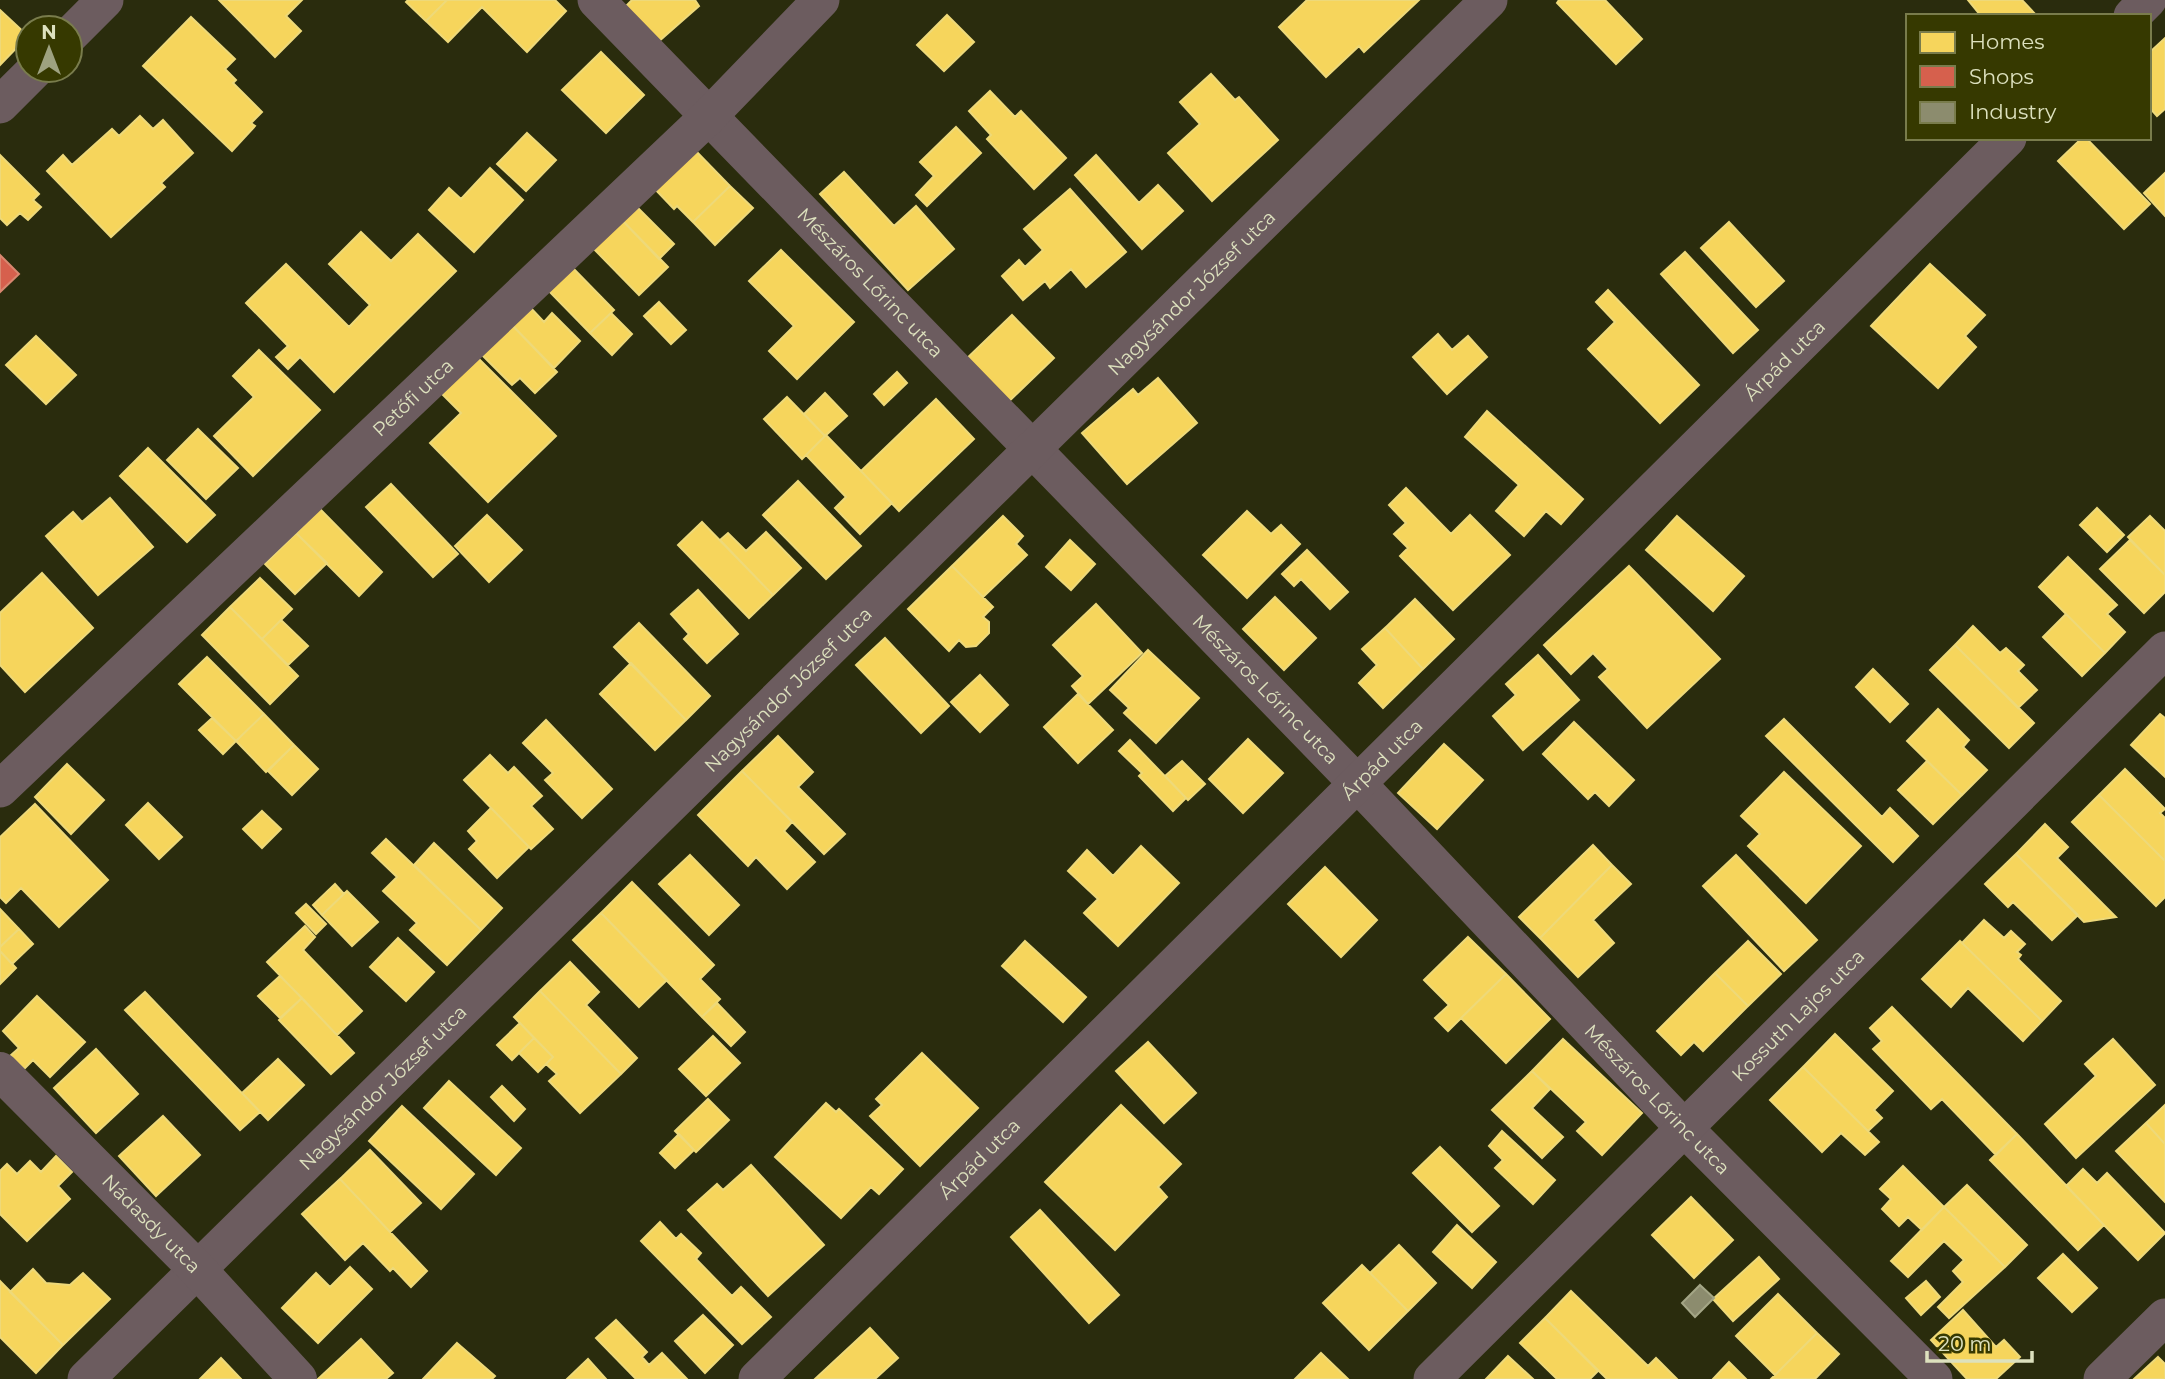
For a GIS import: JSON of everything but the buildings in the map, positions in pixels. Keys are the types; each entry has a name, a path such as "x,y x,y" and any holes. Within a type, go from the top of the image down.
{"street":[{"path":"84,21 105,0"},
{"name":"Mészáros Lőrinc utca","path":"596,0 1356,782 1685,1129 1934,1379"},
{"name":"Petőfi utca","path":"0,789 709,116 821,0"},
{"name":"Nagysándor József utca","path":"86,1379 1489,0"},
{"path":"2134,14 2148,0"},
{"path":"0,105 21,84"},
{"name":"Árpád utca","path":"757,1379 2006,140"},
{"name":"Kossuth Lajos utca","path":"1432,1379 2165,650"},
{"name":"Nádasdy utca","path":"0,1071 197,1269 298,1379"},
{"path":"2102,1379 2165,1317"}]}
